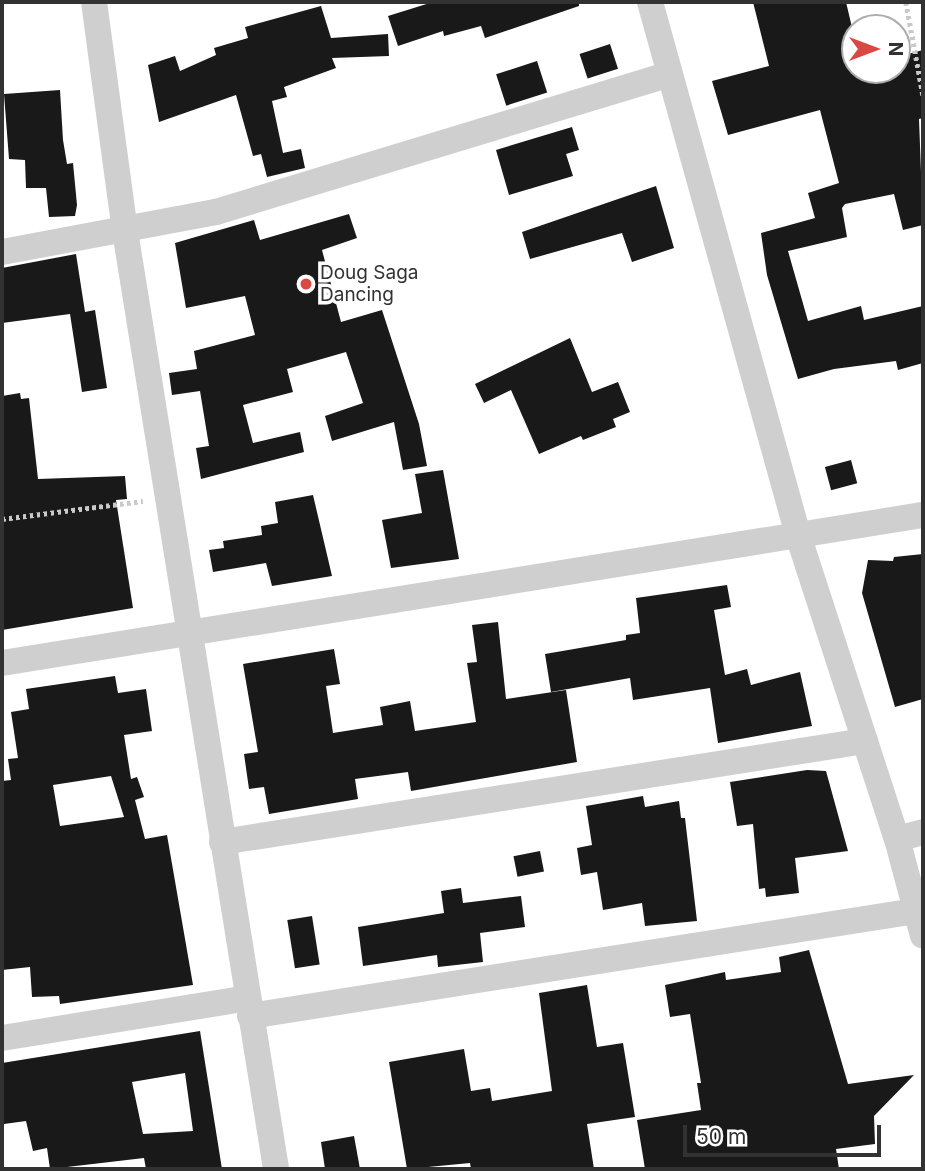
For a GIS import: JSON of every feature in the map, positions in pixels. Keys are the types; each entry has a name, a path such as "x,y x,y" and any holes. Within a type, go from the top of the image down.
{"street":[{"path":"94,2 125,231 276,1169"},
{"path":"650,2 798,536 897,839 923,936"},
{"path":"2,252 216,212 669,74"},
{"path":"2,663 923,515"},
{"path":"222,842 865,741"},
{"path":"897,839 923,832"},
{"path":"2,1038 249,1007 915,911"}],"path":[{"path":"906,2 923,95"},
{"path":"2,519 168,497"}],"building":[{"path":"433,2 579,2 579,6 485,38 481,26 444,36 443,31 398,46 388,16"},
{"path":"753,2 846,2 849,14 841,14 841,84 911,84 911,53 923,50 923,118 919,119 923,225 903,230 894,194 845,204 842,208 847,237 788,251 808,321 861,306 864,320 923,306 923,363 898,370 896,361 834,369 798,379 767,275 761,233 815,218 808,193 839,183 820,110 728,135 712,81 769,66"},
{"path":"321,6 331,38 388,34 389,56 332,58 336,68 284,87 287,97 272,101 283,153 301,149 305,168 267,177 261,154 253,156 236,95 159,122 148,65 175,56 180,71 216,55 214,48 248,38 245,27"},
{"path":"610,44 618,69 588,79 580,54"},
{"path":"537,61 547,92 506,106 496,74"},
{"path":"60,90 63,140 67,164 73,163 77,205 75,216 49,217 46,188 26,188 25,160 9,159 4,94"},
{"path":"572,127 579,150 566,154 573,176 509,195 496,150"},
{"path":"656,186 674,248 632,262 622,233 530,259 522,232"},
{"path":"349,214 357,238 322,250 341,322 382,310 419,424 427,466 403,470 394,422 332,441 325,416 363,403 346,352 287,369 293,392 243,405 253,443 300,432 304,452 201,479 196,448 209,446 200,391 172,395 169,373 197,369 194,351 255,335 245,296 186,308 175,243 254,220 260,240"},
{"path":"76,254 85,312 95,310 107,388 82,392 70,314 2,323 2,268"},
{"path":"570,338 592,392 618,382 630,412 613,419 616,427 583,440 581,436 539,454 511,390 484,403 475,384"},
{"path":"20,393 21,399 29,398 38,479 125,476 127,499 116,500 133,608 2,630 2,396"},
{"path":"851,460 857,483 831,490 825,467"},
{"path":"443,470 459,559 391,568 382,520 422,513 415,474"},
{"path":"313,495 332,576 272,586 266,563 213,572 209,550 224,548 223,541 262,535 261,526 278,523 275,502"},
{"path":"923,554 923,699 895,707 862,593 868,560 893,561 894,557"},
{"path":"727,585 731,607 714,610 725,675 747,669 751,685 800,672 812,726 718,743 710,688 633,700 630,678 551,692 545,654 626,640 626,635 640,633 636,598"},
{"path":"498,622 506,699 566,690 577,762 411,791 408,772 355,779 358,799 269,814 264,787 249,789 244,754 258,752 243,664 334,649 340,684 326,686 333,733 383,725 380,707 410,701 415,731 476,722 467,663 477,662 472,625"},
{"path":"115,676 118,693 146,689 152,731 124,735 131,779 137,777 144,797 135,800 145,839 167,835 193,985 60,1004 59,996 32,997 30,967 2,970 2,781 11,780 8,759 18,758 11,712 29,709 26,689","holes":["111,776 124,817 60,826 53,785"]},
{"path":"807,770 826,771 848,851 795,858 799,893 766,897 765,888 759,889 753,824 737,826 730,782"},
{"path":"643,796 645,807 679,801 681,818 685,818 697,921 645,926 642,903 603,910 597,872 581,875 577,848 592,845 586,806"},
{"path":"540,851 544,872 518,877 513,856"},
{"path":"461,888 463,903 521,896 525,927 480,933 483,962 438,967 437,955 363,966 358,927 444,913 441,891"},
{"path":"312,916 320,964 295,968 287,920"},
{"path":"809,950 848,1084 914,1075 874,1116 875,1144 836,1149 839,1169 645,1169 637,1120 701,1110 697,1083 701,1083 690,1014 670,1017 665,985 725,972 726,980 781,972 779,957"},
{"path":"587,985 597,1047 623,1043 635,1117 587,1124 594,1169 471,1169 470,1163 407,1169 389,1062 464,1049 471,1091 490,1088 492,1101 552,1091 539,993"},
{"path":"200,1031 222,1169 146,1169 144,1158 50,1169 47,1148 33,1151 26,1121 4,1124 2,1063","holes":["185,1073 193,1131 143,1134 132,1082"]},
{"path":"354,1136 360,1169 325,1169 321,1142"}],"place":[{"name":"Doug Saga Dancing","path":"306,284"}]}
